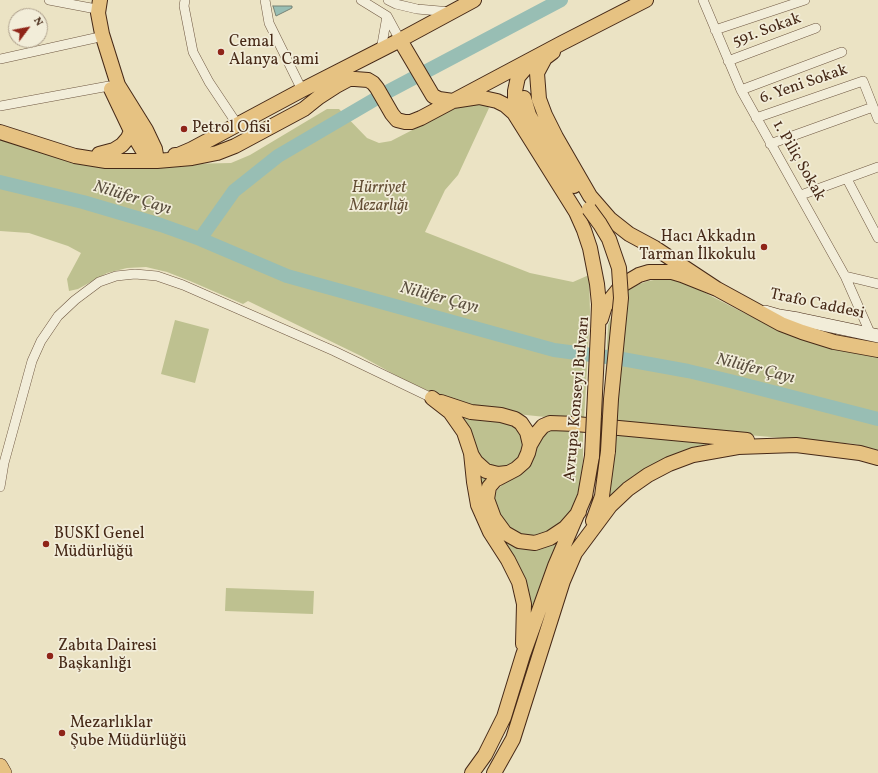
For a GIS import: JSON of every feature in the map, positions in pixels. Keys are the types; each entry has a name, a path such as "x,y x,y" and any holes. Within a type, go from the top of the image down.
{"highway":[{"path":"0,766 4,773"}],"main road":[{"path":"0,132 75,156 106,161 178,155 382,50 474,0"},
{"path":"522,127 515,91 518,77 533,58 558,38 634,0"},
{"path":"0,125 49,141 99,154 152,158 192,158 217,153 230,148 304,109 328,90 349,80 361,79 368,80 377,88 397,120 411,122 420,119 533,58 646,0"},
{"path":"88,3 95,38 109,86 131,131 152,158"},
{"path":"88,3 98,13 102,34 118,85 146,130 155,149 152,158"},
{"path":"400,40 432,96 439,99 454,101 479,97 497,101 510,109 576,212 584,230 590,248 598,284 598,331"},
{"path":"562,43 545,58 537,73 539,99 545,115 559,142 590,196 610,219 629,234 655,248 717,289"},
{"path":"548,51 536,62 529,74 524,86 524,101 529,115 538,131 609,239 619,268 621,298 611,399 608,451 602,496 586,538"},
{"path":"99,154 114,150 122,145 128,138 131,131"},
{"name":"Avrupa Konseyi Bulvarı","path":"472,773 485,755 504,717 523,655 555,566 585,496 592,456 598,331 602,314 612,296 622,285 639,275 672,272 717,289 781,324 802,332 834,342 878,350"},
{"name":"Trafo Caddesi","path":"748,307 779,316 875,335"},
{"path":"432,398 471,412 501,415 515,419 521,423 527,432 530,445"},
{"path":"432,398 450,412 464,432 471,453 480,466 491,473 498,474 513,470"},
{"path":"579,512 565,528 550,538 535,543 518,541 505,532 494,518 487,499 489,487 495,480 524,462 530,445 537,433 543,426 550,423 576,424 796,445 860,453 878,458"},
{"path":"494,773 513,739 563,581 576,553 605,512 619,498 648,475 669,464 693,455 738,447 796,445"},
{"path":"471,453 478,505 490,532 508,560 519,582 524,604 523,655"}],"street":[{"path":"49,0 88,3"},
{"path":"184,0 193,52 208,82 237,124"},
{"path":"265,0 269,23 302,90"},
{"path":"360,0 387,16 400,40"},
{"path":"388,0 396,4 417,8 453,12"},
{"name":"1. Piliç Sokak","path":"703,0 741,90 845,276 875,335"},
{"path":"715,30 804,0"},
{"path":"382,50 387,16"},
{"name":"591. Sokak","path":"728,61 816,28"},
{"path":"0,59 95,38"},
{"path":"741,90 842,52"},
{"name":"6. Yeni Sokak","path":"756,118 863,81 873,107"},
{"path":"0,106 109,86"},
{"path":"770,144 873,107 878,119"},
{"path":"800,195 878,167"},
{"path":"847,179 877,234"},
{"path":"869,220 878,217"},
{"path":"0,487 4,463 32,361 41,341 58,316 75,300 99,282 116,276 135,274 157,276 183,285 334,351 432,398"},
{"path":"845,276 878,284"}],"green space":[{"name":"Hürriyet Mezarlığı","path":"469,103 486,104 489,108 458,175 445,190 425,232 530,273 573,282 589,275 590,312 584,421 481,410 438,395 406,381 361,356 248,301 243,304 167,272 146,267 127,268 107,273 78,289 69,291 67,279 81,253 68,246 29,233 0,231 0,137 139,165 231,163 250,155 327,109 339,109 367,138 379,143 391,141 457,107"},
{"path":"666,278 682,281 782,331 878,354 878,450 855,444 688,430 603,421 608,325 616,305 624,294 634,286 648,281"},
{"path":"175,320 209,329 195,383 161,374"},
{"path":"453,411 507,421 519,430 522,440 522,450 518,459 502,469 492,468 482,461"},
{"path":"559,429 583,429 583,460 580,486 573,508 557,530 528,539 505,527 493,499 497,490 503,484 528,468 532,462 536,446 541,437 547,431"},
{"path":"603,431 714,442 689,449 661,461 599,509 586,525 592,511 597,490"},
{"path":"477,468 491,478 483,493 522,544 567,529 541,584 527,620 490,523"},
{"path":"226,588 314,591 313,614 225,611"}],"water":[{"path":"273,6 292,6 292,8 276,16"}],"waterway":[{"path":"200,239 234,191 278,156 389,91 561,0"},
{"name":"Nilüfer Çayı","path":"0,182 83,202 161,225 200,239 287,276 554,350 622,359 688,371 878,419"}],"place":[{"name":"Cemal Alanya Cami","path":"221,52"},
{"name":"Petrol Ofisi","path":"184,129"},
{"name":"Hacı Akkadın Tarman İlkokulu","path":"764,247"},
{"name":"BUSKİ Genel Müdürlüğü","path":"46,544"},
{"name":"Zabıta Dairesi Başkanlığı","path":"50,656"},
{"name":"Mezarlıklar Şube Müdürlüğü","path":"62,733"}]}
